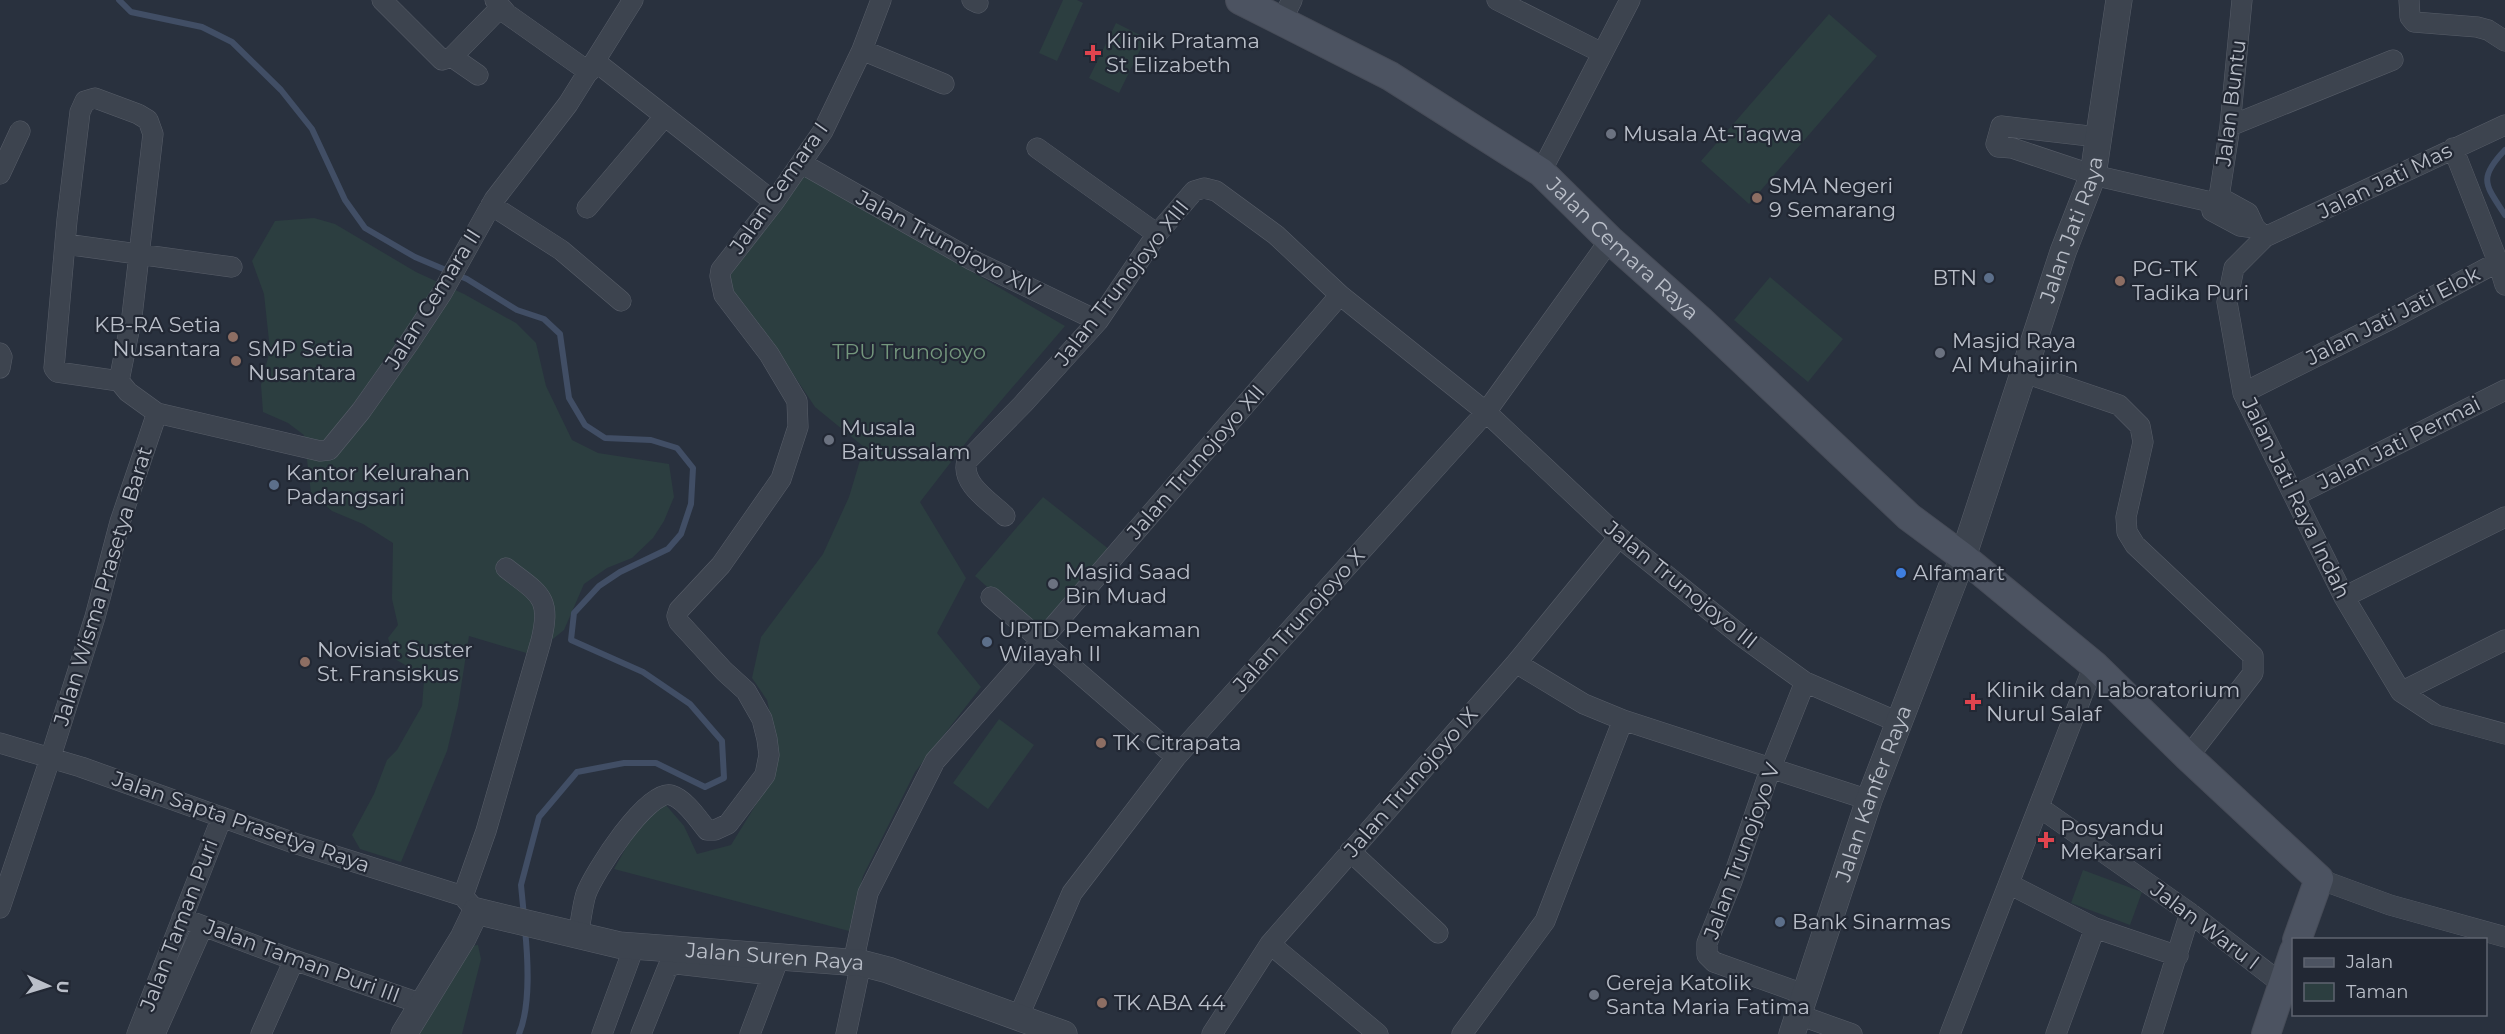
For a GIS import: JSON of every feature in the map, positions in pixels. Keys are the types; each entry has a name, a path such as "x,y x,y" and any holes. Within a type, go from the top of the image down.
{"main road":[{"name":"Jalan Cemara Raya","path":"1240,0 1286,11 1541,172 1610,240 1700,320 1909,517 1964,557 2094,665 2188,757 2319,879"},
{"path":"2297,938 2319,879"},
{"path":"2266,1034 2292,956"}],"street":[{"path":"382,0 442,60 452,57 498,4 507,14 665,116 774,202"},
{"name":"Jalan Cemara II","path":"157,412 308,449 329,450 336,444 388,372 453,274 491,205 568,104 633,0"},
{"name":"Jalan Cemara I","path":"578,935 586,894 600,866 624,831 655,798 663,794 672,795 686,806 707,830 715,830 728,824 765,775 769,755 762,719 746,691 724,671 676,615 678,610 721,565 781,478 798,427 797,401 769,354 724,295 720,276 721,270 774,202 823,131 862,50 881,0"},
{"path":"1541,172 1630,0"},
{"name":"Jalan Jati Raya","path":"1964,557 2063,252 2093,175 2119,0"},
{"name":"Jalan Buntu","path":"2215,199 2230,126 2242,0"},
{"path":"2409,0 2410,17 2414,22 2477,27 2488,30 2505,41"},
{"path":"1501,1 1602,53"},
{"path":"862,50 944,84"},
{"path":"452,57 477,75"},
{"path":"2230,126 2393,60"},
{"path":"119,381 132,315 153,134 148,120 95,98 85,101 80,112 54,368 57,372 119,381 129,392 157,412"},
{"path":"587,208 665,116"},
{"name":"Jalan Jati Mas","path":"2260,232 2505,125"},
{"path":"2098,137 2001,126 1996,144 1998,147 2012,148 2093,175 2215,199 2212,210 2240,226 2260,232"},
{"path":"0,174 20,131"},
{"path":"1037,148 1157,234"},
{"name":"Jalan Jati Jati Elok","path":"2243,393 2391,319 2498,262 2453,148"},
{"name":"Jalan Trunojoyo XIV","path":"801,163 972,260 1098,321"},
{"name":"Jalan Trunojoyo XIII","path":"1005,516 967,480 965,467 967,461 1023,404 1098,321 1157,234 1194,191 1204,188 1216,192 1276,235 1340,295 1486,411"},
{"path":"491,205 561,250 596,277 621,301"},
{"name":"Jalan Jati Raya Indah","path":"2260,232 2234,268 2227,302 2243,393 2344,597 2401,692 2436,715 2505,734"},
{"name":"Jalan Trunojoyo X","path":"1018,1018 1072,893 1176,757 1486,411 1610,240"},
{"path":"65,244 232,267"},
{"path":"2498,262 2505,285"},
{"name":"Jalan Trunojoyo XII","path":"846,1034 868,893 935,761 1340,295"},
{"path":"0,353 2,357 0,368"},
{"path":"2025,373 2119,405 2140,426 2143,442 2126,517 2127,532 2135,545 2253,656 2253,673 2188,757"},
{"name":"Jalan Jati Permai","path":"2294,496 2505,390"},
{"name":"Jalan Trunojoyo III","path":"1486,411 1619,537 1740,635 1805,682 1900,723"},
{"name":"Jalan Wisma Prasetya Barat","path":"0,908 95,617 120,522 157,412"},
{"path":"2344,597 2505,517"},
{"name":"Jalan Trunojoyo IX","path":"1212,1034 1270,944 1516,663 1619,537"},
{"name":"Jalan Kanfer Raya","path":"1799,1015 1869,800 1964,557"},
{"path":"404,1034 463,938 486,831 541,641 546,614 545,604 539,594 506,567"},
{"path":"991,597 1176,757"},
{"path":"2401,692 2505,640"},
{"path":"1516,663 1584,704 1623,720 1770,770 1869,800"},
{"path":"1950,1034 2094,665"},
{"name":"Jalan Trunojoyo V","path":"1799,1015 1714,962 1707,955 1707,943 1732,881 1770,770 1805,682"},
{"path":"1462,1034 1545,921 1623,720"},
{"name":"Jalan Sapta Prasetya Raya","path":"0,744 81,767 469,903"},
{"name":"Jalan Waru I","path":"2039,807 2190,913 2282,984"},
{"name":"Jalan Taman Puri","path":"137,1034 222,817"},
{"path":"1350,851 1438,933"},
{"path":"2319,879 2390,905 2505,937"},
{"name":"Jalan Waru I","path":"2008,884 2095,927 2178,956"},
{"name":"Jalan Suren Raya","path":"469,903 523,922 634,946 776,966 857,963 888,970 1064,1034"},
{"path":"2152,1034 2190,913"},
{"name":"Jalan Taman Puri III","path":"182,918 422,1004"},
{"name":"Jalan Taman Puri","path":"155,1034 203,926"},
{"path":"2056,1034 2095,927"},
{"path":"1270,944 1378,1034"},
{"path":"602,1034 634,946"},
{"path":"261,1034 294,960"},
{"path":"642,1034 668,967 677,964 776,966 750,1034"},
{"path":"1799,1015 1852,1034"}],"green space":[{"path":"1063,0 1077,0 1083,3 1057,61 1039,53"},
{"path":"1829,14 1877,56 1749,204 1701,161"},
{"path":"1116,23 1146,38 1119,93 1089,78"},
{"name":"TPU Trunojoyo","path":"803,173 1065,326 975,431 920,502 966,578 937,633 981,687 915,772 863,876 849,931 614,869 641,821 665,804 684,826 697,854 731,845 768,785 777,744 767,700 752,678 761,637 823,554 849,497 864,447 815,407 779,353 734,294 730,276 759,230"},
{"path":"314,218 335,224 416,272 464,294 516,323 536,343 546,386 572,440 598,453 669,464 674,497 664,521 653,538 632,558 607,568 584,584 564,630 533,655 469,636 458,706 447,751 401,862 360,849 352,835 374,794 387,760 397,750 422,706 424,681 412,669 395,659 388,638 398,625 392,599 393,543 363,524 332,511 311,493 304,435 288,423 263,412 261,385 270,350 264,294 252,261 275,221"},
{"path":"1770,277 1843,339 1808,382 1734,320"},
{"path":"1043,497 1110,550 1041,635 975,576"},
{"path":"999,719 1034,745 988,809 953,783"},
{"path":"2083,870 2142,892 2130,925 2071,903"},
{"path":"478,945 481,959 462,1034 415,1034 470,946"}],"waterway":[{"path":"119,0 131,12 202,27 232,42 281,90 312,129 345,200 365,228 415,257 467,279 517,310 544,319 560,334 569,398 585,425 605,438 651,440 677,448 693,468 691,504 681,534 668,549 620,572 599,586 574,613 571,640 643,672 690,704 722,741 724,778 705,787 656,763 624,763 577,772 539,817 521,885 524,916"},
{"path":"2505,150 2491,168 2487,182 2505,215"},
{"path":"519,1034 527,996 528,968 525,929"}],"place":[{"name":"Klinik Pratama St Elizabeth","path":"1093,53"},
{"name":"Musala At-Taqwa","path":"1611,134"},
{"name":"SMA Negeri 9 Semarang","path":"1757,198"},
{"name":"BTN","path":"1989,278"},
{"name":"PG-TK Tadika Puri","path":"2120,281"},
{"name":"KB-RA Setia Nusantara","path":"233,337"},
{"name":"Masjid Raya Al Muhajirin","path":"1940,353"},
{"name":"SMP Setia Nusantara","path":"236,361"},
{"name":"Musala Baitussalam","path":"829,440"},
{"name":"Kantor Kelurahan Padangsari","path":"274,485"},
{"name":"Alfamart","path":"1901,573"},
{"name":"Masjid Saad Bin Muad","path":"1053,584"},
{"name":"UPTD Pemakaman Wilayah II","path":"987,642"},
{"name":"Novisiat Suster St. Fransiskus","path":"305,662"},
{"name":"Klinik dan Laboratorium Nurul Salaf","path":"1973,702"},
{"name":"TK Citrapata","path":"1101,743"},
{"name":"Posyandu Mekarsari","path":"2046,840"},
{"name":"Bank Sinarmas","path":"1780,922"},
{"name":"Gereja Katolik Santa Maria Fatima","path":"1594,995"},
{"name":"TK ABA 44","path":"1102,1003"}]}
